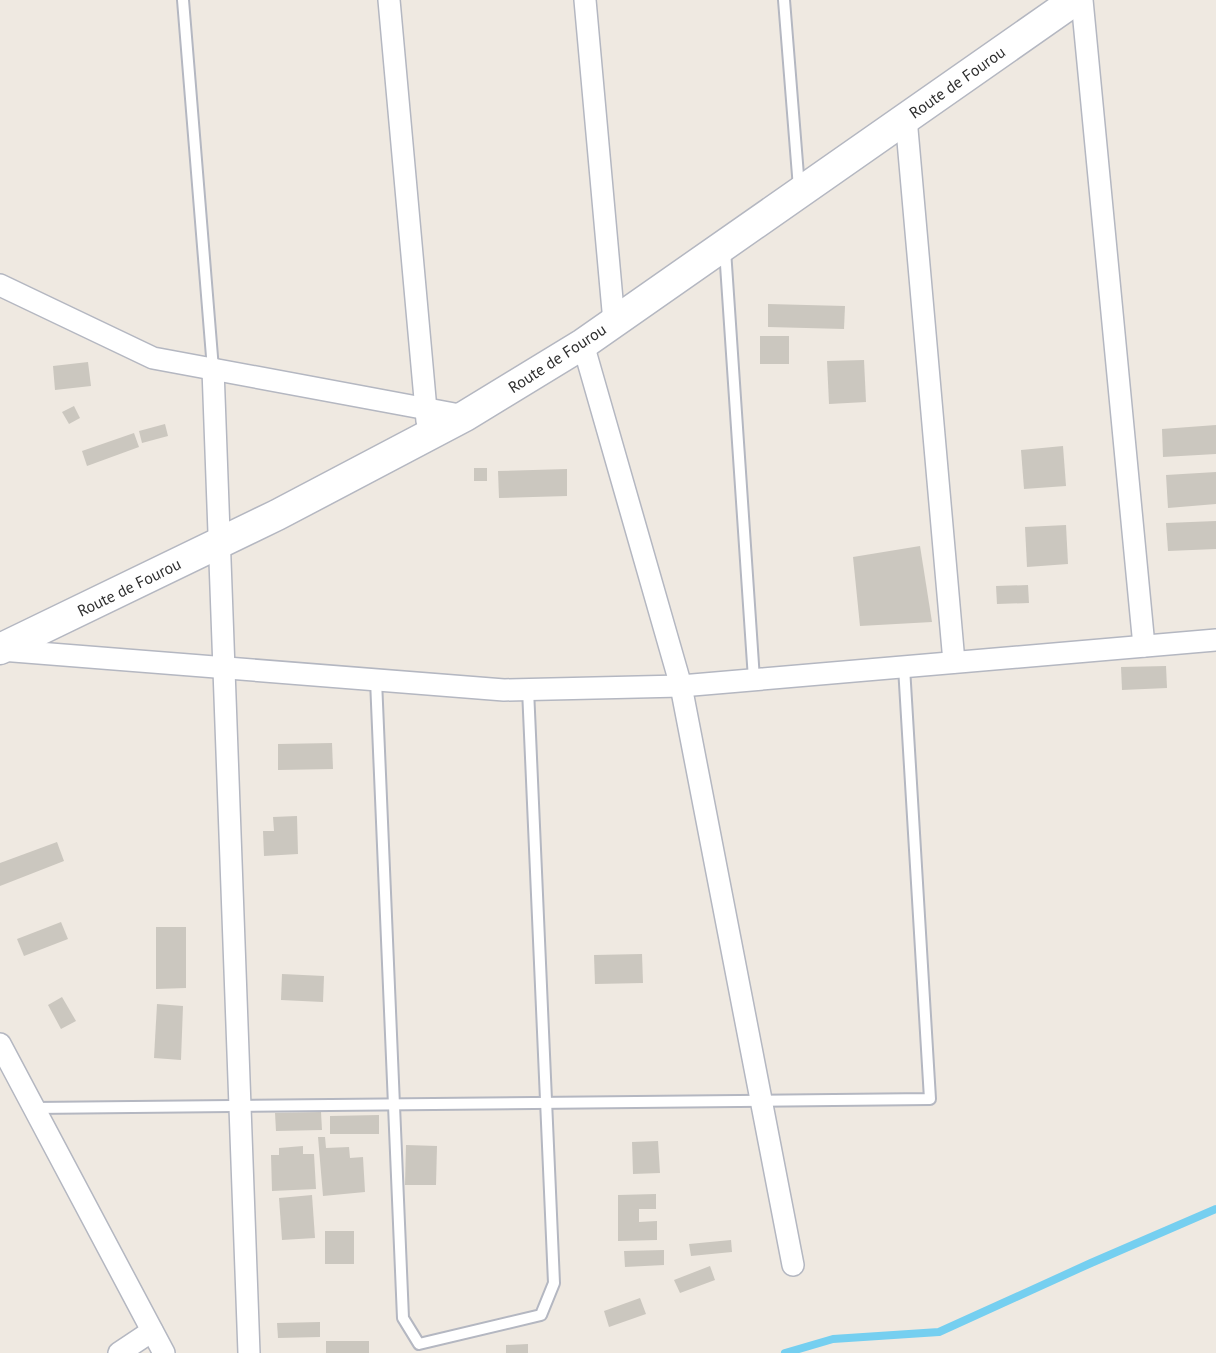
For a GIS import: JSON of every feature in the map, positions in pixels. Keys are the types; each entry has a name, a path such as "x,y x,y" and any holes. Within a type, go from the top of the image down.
{"main road":[{"name":"Route de Fourou","path":"0,650 277,515 427,422 465,416 583,344 1075,0"}],"street":[{"path":"0,285 153,357 213,369 427,422 389,0"},
{"path":"585,0 614,322"},
{"path":"1082,0 1144,646"},
{"path":"906,118 954,662"},
{"path":"583,344 681,686 794,1265"},
{"path":"213,369 249,1353"},
{"path":"0,650 504,690 681,686 1216,640"},
{"path":"0,1044 6,1068 34,1108 164,1353"},
{"path":"119,1353 152,1331"}],"lane":[{"path":"183,0 213,369"},
{"path":"784,0 799,192"},
{"path":"725,244 754,680"},
{"path":"34,1108 930,1099 904,667"},
{"path":"376,680 403,1318 419,1344 541,1315 554,1283 528,689"}],"building":[{"path":"768,304 845,306 844,329 768,327"},
{"path":"760,336 789,336 789,364 760,364"},
{"path":"864,360 866,402 829,404 827,361"},
{"path":"88,362 91,386 55,390 53,366"},
{"path":"74,406 80,418 69,424 62,412"},
{"path":"165,424 168,436 142,443 139,431"},
{"path":"1216,425 1216,454 1163,457 1162,429"},
{"path":"134,433 139,447 87,466 82,451"},
{"path":"1063,446 1066,486 1024,489 1021,450"},
{"path":"474,468 487,468 487,481 474,481"},
{"path":"567,469 567,496 499,498 498,471"},
{"path":"1216,472 1216,504 1168,508 1166,475"},
{"path":"1216,521 1216,549 1168,551 1166,523"},
{"path":"1066,525 1068,564 1027,567 1025,527"},
{"path":"920,546 932,622 860,626 853,557"},
{"path":"1028,585 1029,603 997,604 996,586"},
{"path":"1166,666 1167,688 1122,690 1121,667"},
{"path":"332,743 333,769 278,770 278,744"},
{"path":"297,816 298,854 264,856 263,831 274,831 273,817"},
{"path":"57,842 64,861 0,886 0,863"},
{"path":"61,922 68,939 24,956 17,939"},
{"path":"156,927 186,927 186,988 156,989"},
{"path":"642,954 643,983 595,984 594,955"},
{"path":"282,974 324,976 323,1002 281,1000"},
{"path":"62,997 76,1021 61,1029 48,1005"},
{"path":"157,1004 183,1006 181,1060 154,1058"},
{"path":"321,1112 322,1130 276,1131 275,1113"},
{"path":"379,1115 379,1134 330,1134 330,1116"},
{"path":"318,1137 325,1137 326,1148 349,1147 350,1158 363,1157 365,1192 323,1196"},
{"path":"658,1141 660,1173 633,1174 632,1142"},
{"path":"406,1145 437,1146 436,1185 405,1185"},
{"path":"303,1146 303,1154 314,1154 316,1189 272,1191 271,1155 279,1155 279,1148"},
{"path":"656,1194 656,1209 639,1209 639,1222 657,1221 657,1240 618,1241 618,1195"},
{"path":"312,1195 315,1238 282,1240 279,1198"},
{"path":"325,1231 354,1231 354,1264 325,1264"},
{"path":"731,1240 732,1252 691,1256 689,1244"},
{"path":"664,1250 664,1265 625,1267 624,1251"},
{"path":"710,1266 715,1280 680,1293 674,1280"},
{"path":"640,1298 646,1314 609,1327 604,1311"},
{"path":"320,1322 320,1337 278,1338 277,1323"},
{"path":"326,1341 369,1341 369,1353 326,1353"},
{"path":"528,1344 528,1353 506,1353 506,1345"}],"waterway":[{"path":"785,1353 833,1339 939,1332 1216,1209"}]}
